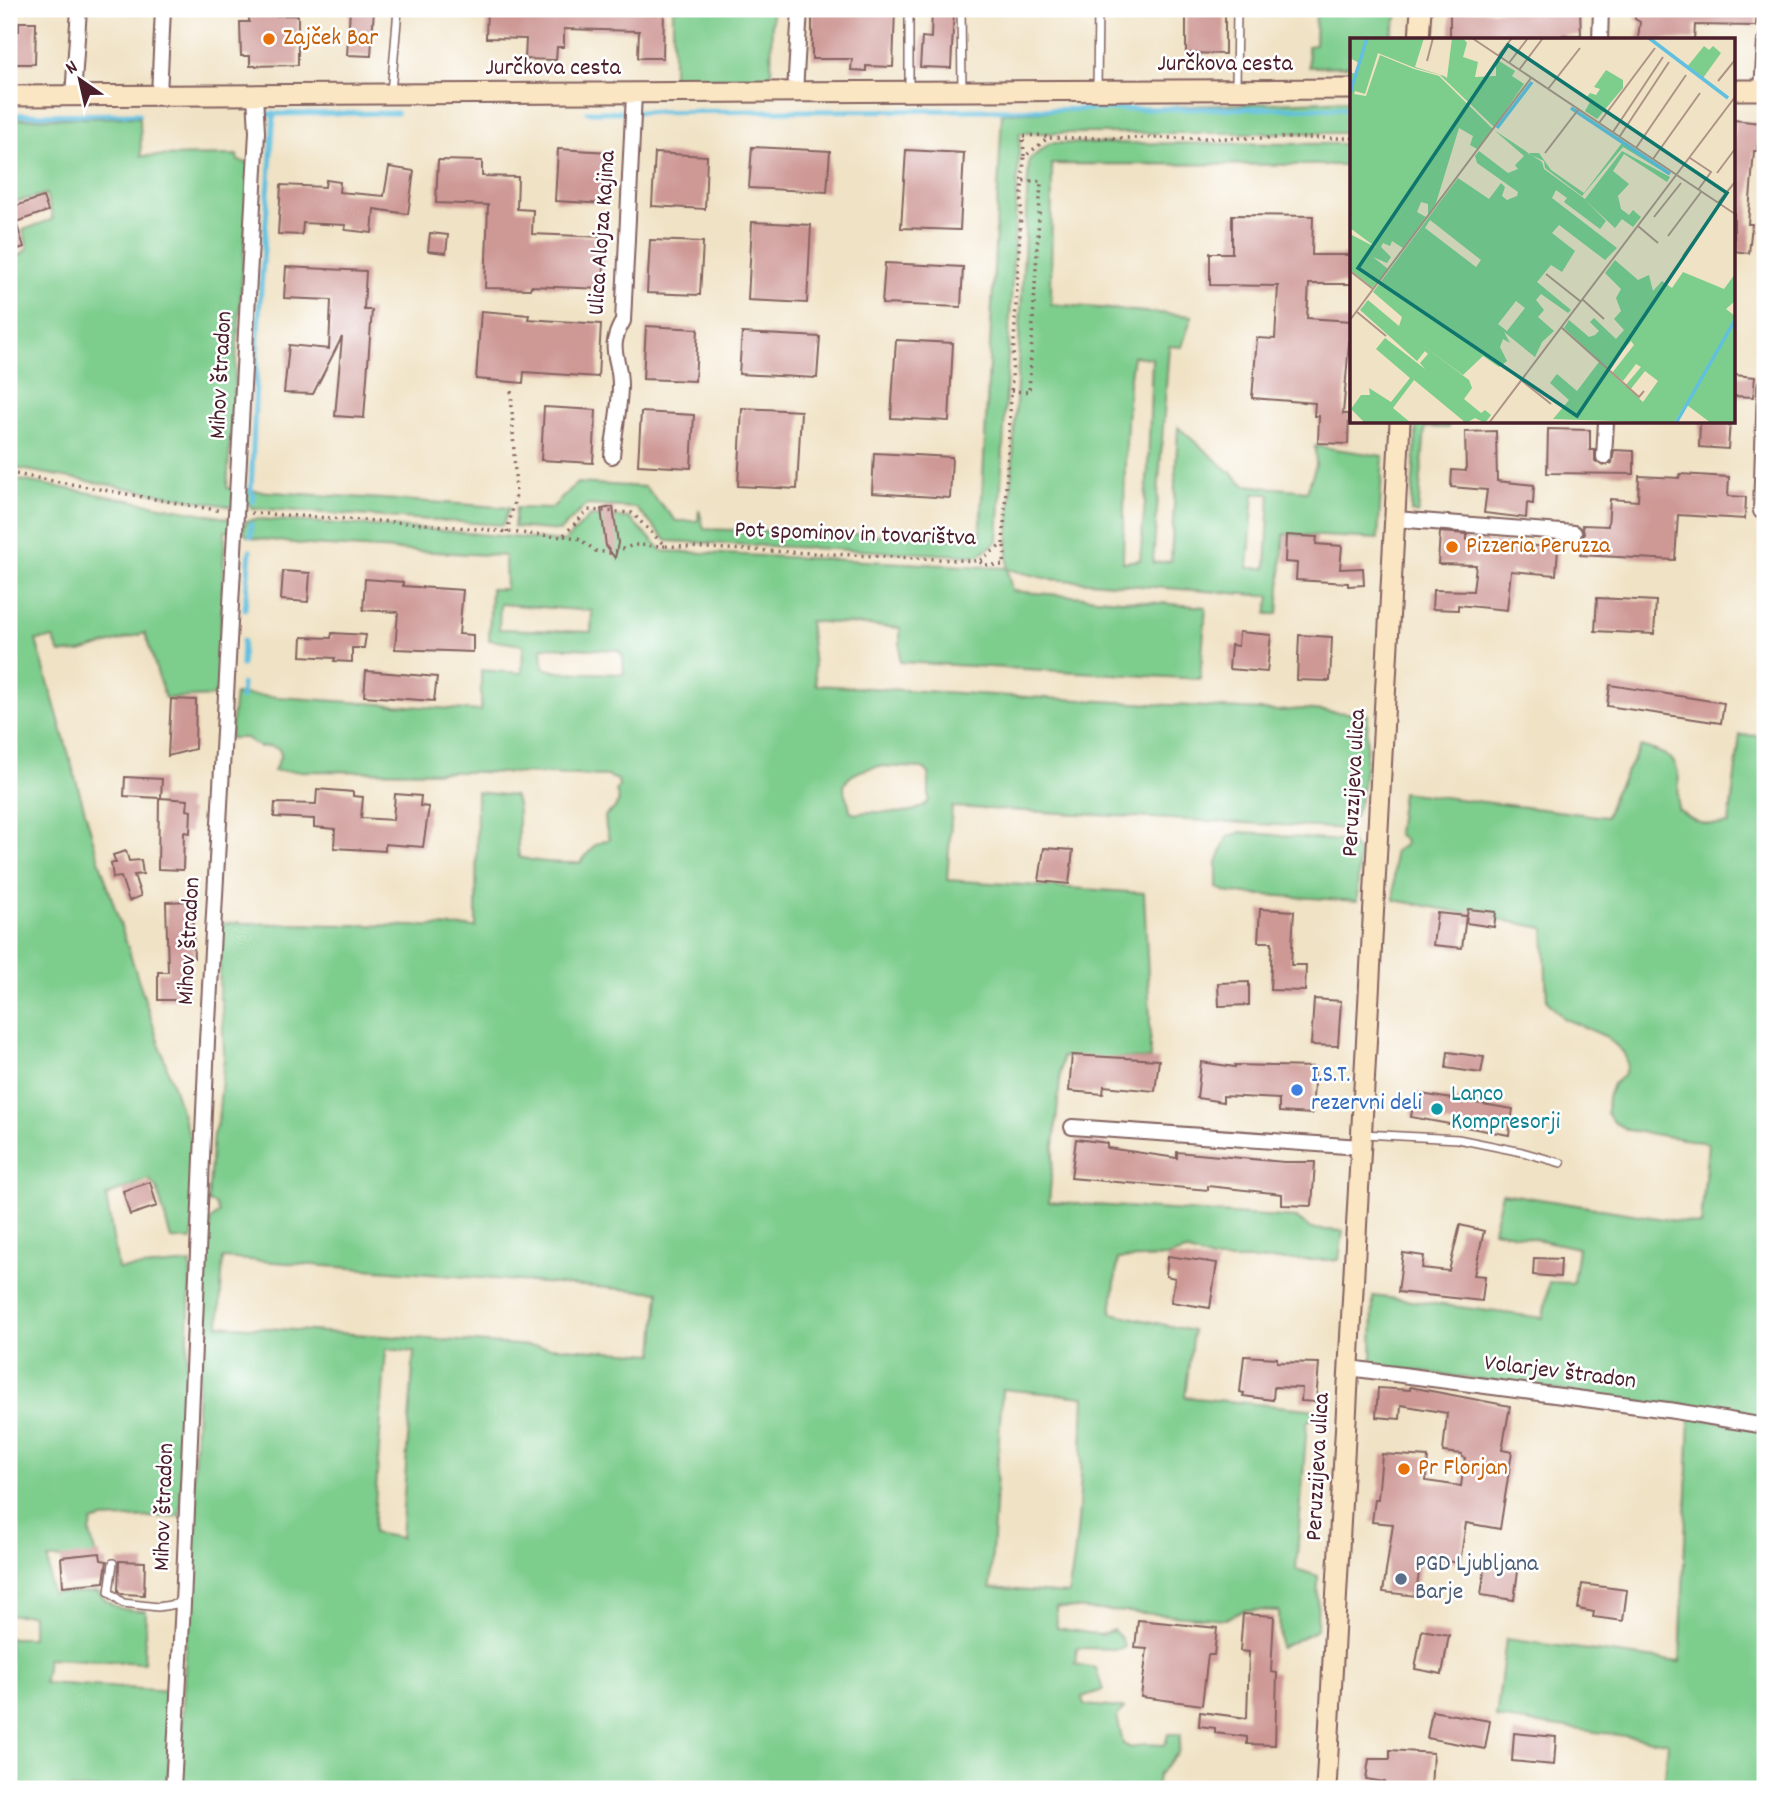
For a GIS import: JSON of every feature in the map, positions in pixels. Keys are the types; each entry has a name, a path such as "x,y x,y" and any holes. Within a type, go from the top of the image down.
{"main road":[{"path":"1419,38 1421,9"},
{"name":"Jurčkova cesta","path":"9,96 159,96 256,107 391,94 634,100 795,92 1350,89"},
{"path":"1736,90 1764,90"},
{"name":"Peruzzijeva ulica","path":"1326,1789 1400,424"}],"street":[{"path":"73,96 79,9"},
{"path":"159,96 163,9"},
{"path":"795,92 800,9"},
{"path":"1600,38 1601,9"},
{"path":"1764,90 1765,41"},
{"name":"Ulica Alojza Kajina","path":"612,456 620,385 613,349 615,336 623,321 634,100"},
{"name":"Mihov štradon","path":"173,1789 207,1055 256,107"},
{"path":"1761,511 1765,386"},
{"path":"1604,457 1606,424"},
{"path":"1395,519 1574,533"},
{"path":"1072,1128 1362,1141"},
{"name":"Volarjev štradon","path":"1349,1368 1675,1411 1765,1426"}],"lane":[{"path":"391,94 398,9"},
{"path":"909,9 909,91"},
{"path":"961,9 961,91"},
{"path":"1097,90 1098,9"},
{"path":"1236,89 1237,9"},
{"path":"1362,1141 1458,1139 1561,1163"},
{"path":"114,1563 109,1592 123,1603 158,1607 183,1603"}],"path":[{"path":"1048,138 1024,157 1023,136 1350,138"},
{"name":"Pot spominov in tovarištva","path":"562,537 578,538 596,551 610,554 634,545 979,561 1003,544 1024,157"},
{"path":"1011,391 1029,392 1041,181 1023,181"},
{"path":"507,531 516,495 511,389"},
{"path":"9,473 237,513 425,524 562,537 588,510 632,513 665,546"},
{"path":"979,561 984,565 1004,565 1003,544"}],"green space":[{"path":"673,9 772,9 771,78 673,79"},
{"path":"1316,9 1400,9 1390,38 1350,38 1350,66 1309,67 1308,46 1315,45"},
{"path":"1350,100 1350,133 1020,133 998,541 978,556 667,541 636,508 586,505 560,531 514,527 516,508 551,509 577,483 645,487 676,521 698,521 699,510 704,529 974,538 980,535 1002,113"},
{"path":"140,117 141,156 237,155 238,161 250,163 227,488 234,489 233,507 9,467 9,265 28,248 23,230 53,219 46,194 15,202 9,183 9,119"},
{"path":"1050,143 1350,144 1350,165 1052,164 1051,304 1192,316 1182,347 1169,346 1153,563 1171,561 1178,427 1245,485 1307,491 1316,465 1315,446 1383,456 1378,539 1284,534 1278,614 1267,614 1270,596 1049,579 1007,569 1012,591 1206,607 1200,679 900,662 900,628 809,621 816,685 1279,711 1302,709 1368,715 1362,789 1359,804 1348,829 952,807 947,880 1144,893 1150,1059 1062,1057 1049,1202 1296,1218 1311,1229 1343,1231 1339,1260 1212,1260 1186,1251 1166,1257 1118,1259 1111,1313 1193,1331 1185,1397 1329,1411 1329,1417 1314,1417 1307,1422 1296,1569 1318,1576 1317,1630 1280,1648 1279,1611 1244,1610 1226,1619 1056,1607 1057,1628 1101,1635 1113,1630 1125,1647 1077,1648 1075,1664 1096,1668 1103,1690 1082,1697 1084,1705 1124,1708 1117,1716 1123,1744 1131,1748 1145,1744 1165,1745 1168,1734 1181,1734 1178,1753 1158,1775 1156,1789 179,1789 201,1323 209,1222 219,1213 215,1204 208,1202 213,1134 218,1121 224,1057 222,1002 219,996 221,923 476,927 477,792 514,796 518,808 519,857 549,862 580,863 595,845 609,839 605,816 619,801 616,791 619,787 618,780 607,776 274,771 281,755 279,749 271,746 259,747 246,738 230,738 235,694 481,711 481,670 522,673 523,645 489,640 491,589 506,589 505,556 309,545 254,538 243,531 246,521 257,519 425,529 564,542 590,516 629,518 663,551 1007,568 1029,160","holes":["1133,356 1152,358 1148,468 1140,560 1123,562 1129,384","1254,494 1270,494 1266,568 1248,568","500,604 592,611 591,632 499,629","542,647 618,650 623,656 624,674 558,672 543,668","879,766 923,768 929,773 929,801 912,811 855,814 850,811 844,789 848,779","223,1258 659,1292 654,1354 219,1325","386,1349 414,1352 401,1538 373,1533","1002,1389 1084,1397 1078,1521 1068,1594 990,1588"]},
{"path":"1417,424 1449,424 1448,428 1425,427 1418,514 1411,512"},
{"path":"9,478 232,519 232,531 225,531 218,696 165,698 145,633 80,652 60,653 53,638 36,640 96,850 190,1138 198,1146 192,1240 171,1239 157,1189 149,1179 106,1196 118,1269 191,1263 180,1516 102,1519 92,1522 90,1533 96,1557 48,1559 51,1593 98,1592 119,1608 146,1611 144,1663 47,1658 44,1683 172,1691 167,1789 9,1789 9,1638 32,1638 32,1615 9,1615"},
{"path":"245,490 509,508 503,525 253,508 246,502"},
{"path":"1740,735 1765,736 1765,1420 1675,1403 1654,1404 1380,1366 1372,1360 1373,1296 1543,1318 1549,1282 1573,1283 1578,1248 1493,1230 1502,1193 1701,1225 1708,1143 1628,1130 1613,1122 1607,1113 1608,1097 1613,1084 1624,1075 1627,1064 1624,1053 1607,1037 1563,1018 1547,1001 1544,928 1394,900 1394,851 1405,845 1404,839 1397,834 1402,792 1606,817 1614,794 1641,746 1666,755 1675,765 1678,777 1678,809 1702,823 1729,824"},
{"path":"1241,832 1350,842 1359,854 1357,901 1230,893 1217,888 1217,863 1227,837"},
{"path":"1690,1417 1765,1430 1765,1789 1664,1789 1668,1742 1496,1718 1506,1639 1680,1662"}],"building":[{"path":"350,9 374,9 371,56 347,55"},
{"path":"487,9 664,9 663,58 638,58 639,31 564,29 564,47 557,47 556,60 525,59 526,39 486,38"},
{"path":"812,9 895,9 893,67 866,66 866,71 851,70 852,59 812,59"},
{"path":"932,9 954,9 951,68 920,67 922,37 931,38"},
{"path":"1186,9 1225,9 1225,54 1186,53"},
{"path":"1580,9 1581,35 1563,35 1563,38 1450,38 1450,11"},
{"path":"1635,9 1757,9 1756,26 1695,25 1694,38 1638,38 1640,22 1635,19"},
{"name":"Zajček Bar","path":"298,15 298,65 250,66 250,56 241,56 240,22 249,22 249,16"},
{"path":"19,22 36,22 35,64 9,64 9,31 19,31"},
{"path":"1736,120 1760,123 1757,151 1754,151 1748,224 1752,224 1749,253 1736,251"},
{"path":"752,147 830,151 827,192 749,188"},
{"path":"558,149 610,152 607,204 555,201"},
{"path":"906,150 964,153 960,230 901,228"},
{"path":"655,153 707,156 705,209 652,206"},
{"path":"438,160 482,161 482,176 518,177 517,209 533,210 532,234 605,237 603,289 531,286 530,289 485,288 488,205 436,203"},
{"path":"389,167 414,171 408,214 374,209 372,233 345,230 346,225 303,223 302,235 278,234 281,185 325,187 326,180 340,182 339,192 384,196"},
{"path":"43,197 48,211 16,222 24,247 9,252 9,208"},
{"path":"1232,215 1313,216 1312,255 1350,255 1350,284 1309,284 1307,318 1350,321 1343,414 1349,414 1348,444 1318,443 1319,416 1314,416 1315,403 1252,398 1257,338 1275,339 1278,286 1210,285 1210,253 1232,253"},
{"path":"752,222 811,225 807,303 748,300"},
{"path":"430,233 448,235 446,253 428,251"},
{"path":"650,240 703,242 700,295 647,293"},
{"path":"885,263 963,267 961,307 882,304"},
{"path":"286,267 366,271 364,310 372,310 364,418 335,416 342,337 313,394 284,393 289,345 329,349 331,300 284,298"},
{"path":"481,311 529,315 528,319 601,324 598,377 524,372 523,383 476,379"},
{"path":"646,326 698,329 695,381 643,379"},
{"path":"742,333 820,337 817,378 739,374"},
{"path":"896,340 953,343 949,421 891,418"},
{"path":"1736,375 1755,377 1753,397 1736,396"},
{"path":"544,407 596,410 593,463 541,460"},
{"path":"742,408 801,411 797,489 738,486"},
{"path":"641,412 694,415 691,468 638,465"},
{"path":"1700,424 1730,424 1728,449 1699,447"},
{"path":"1548,429 1590,430 1590,450 1595,450 1595,461 1603,466 1612,463 1614,450 1634,451 1634,474 1547,473"},
{"path":"1496,431 1497,481 1534,485 1533,504 1527,503 1526,518 1484,513 1487,490 1451,487 1452,470 1466,471 1465,432"},
{"path":"874,453 952,457 950,498 872,493"},
{"path":"1680,474 1729,477 1728,496 1746,497 1745,519 1678,515 1675,560 1580,555 1584,533 1582,525 1608,526 1610,499 1638,501 1639,476 1679,478"},
{"path":"613,507 618,543 615,558 606,546 601,509"},
{"path":"1440,532 1467,534 1467,540 1558,548 1556,575 1511,571 1507,610 1458,605 1458,610 1432,609 1433,590 1473,591 1476,565 1438,564"},
{"path":"1286,535 1317,537 1316,544 1342,546 1340,569 1363,568 1364,585 1348,586 1348,583 1296,580 1297,563 1285,562"},
{"path":"283,571 310,573 308,602 281,600"},
{"path":"365,579 403,582 403,586 463,590 459,634 473,635 473,652 395,649 398,612 363,610"},
{"path":"1597,598 1656,601 1654,634 1595,631"},
{"path":"1239,632 1271,635 1267,672 1229,669 1231,645 1238,646"},
{"path":"332,633 366,635 364,648 352,648 352,662 301,656 302,637 331,638"},
{"path":"1299,635 1332,637 1330,681 1297,680"},
{"path":"366,671 437,677 434,701 364,696"},
{"path":"1610,685 1724,703 1721,723 1607,706"},
{"path":"171,699 196,700 195,749 168,756"},
{"path":"125,777 162,779 161,798 188,800 187,810 191,811 190,833 184,832 183,870 158,869 159,798 124,796"},
{"path":"317,789 353,792 353,796 363,797 361,818 393,820 395,794 421,796 420,806 429,807 423,847 385,844 385,851 334,848 335,829 314,827 314,819 274,817 275,803 316,804"},
{"path":"1044,848 1073,850 1069,884 1039,881"},
{"path":"126,851 129,861 141,860 143,874 134,875 141,896 129,901 121,877 113,878 111,863 116,863 113,855"},
{"path":"192,901 194,958 188,958 188,1000 158,1000 158,972 168,972 166,902"},
{"path":"1260,909 1294,911 1291,965 1306,965 1305,991 1270,990 1272,942 1258,942"},
{"path":"1468,909 1496,912 1494,927 1466,923"},
{"path":"1437,913 1466,916 1462,948 1433,945"},
{"path":"1249,982 1249,1005 1219,1006 1218,983"},
{"path":"1314,999 1341,1001 1338,1046 1311,1045"},
{"path":"1448,1052 1484,1057 1481,1073 1446,1068"},
{"path":"1072,1055 1159,1060 1155,1091 1104,1086 1103,1094 1069,1091"},
{"path":"1201,1062 1235,1067 1315,1067 1312,1114 1279,1112 1279,1099 1223,1096 1223,1102 1197,1098"},
{"path":"1415,1093 1513,1109 1509,1135 1411,1117"},
{"path":"1076,1139 1107,1143 1107,1148 1177,1158 1177,1152 1284,1162 1315,1162 1312,1206 1282,1205 1282,1194 1208,1186 1208,1190 1071,1178"},
{"path":"150,1182 157,1206 130,1215 123,1191"},
{"path":"1460,1225 1484,1231 1474,1275 1485,1276 1482,1301 1398,1292 1403,1253 1424,1256 1422,1268 1449,1271"},
{"path":"1168,1256 1217,1263 1210,1308 1171,1302 1175,1278 1166,1276"},
{"path":"1534,1258 1561,1259 1560,1277 1533,1275"},
{"path":"1244,1356 1277,1358 1277,1362 1319,1363 1316,1402 1301,1401 1302,1388 1274,1387 1273,1400 1243,1396 1244,1393 1240,1392"},
{"path":"1410,1387 1510,1406 1502,1450 1512,1452 1500,1529 1466,1523 1460,1563 1432,1559 1431,1566 1420,1564 1416,1596 1383,1592 1393,1524 1372,1522 1375,1499 1378,1499 1382,1454 1428,1457 1426,1481 1461,1486 1465,1458 1462,1454 1443,1452 1447,1413 1401,1405 1400,1419 1376,1417 1378,1388 1410,1390"},
{"path":"100,1553 101,1560 107,1561 104,1582 63,1586 61,1557"},
{"path":"119,1561 145,1562 144,1595 122,1594 118,1591"},
{"path":"1485,1567 1518,1571 1514,1600 1481,1595"},
{"path":"1582,1584 1627,1590 1623,1621 1593,1617 1594,1612 1578,1609"},
{"path":"1243,1614 1274,1616 1271,1672 1277,1673 1275,1745 1247,1744 1247,1737 1215,1733 1215,1728 1199,1726 1200,1712 1247,1718 1249,1652 1240,1651"},
{"path":"1138,1620 1217,1628 1214,1655 1208,1655 1202,1705 1141,1697 1147,1649 1135,1648"},
{"path":"1422,1630 1449,1635 1442,1674 1415,1669"},
{"path":"1432,1711 1490,1721 1485,1749 1427,1738"},
{"path":"1514,1733 1556,1737 1554,1765 1512,1761"},
{"path":"1390,1750 1433,1753 1431,1789 1384,1789 1385,1782 1366,1779 1369,1759 1390,1759"}],"waterway":[{"path":"587,112 1350,108"},
{"path":"253,502 254,495 251,491 259,315 274,113"},
{"path":"265,114 397,113"},
{"path":"10,115 139,114"},
{"path":"251,524 251,536"},
{"path":"245,609 250,551"},
{"path":"242,665 243,641"},
{"path":"241,698 242,684"}],"place":[{"name":"Zajček Bar","path":"269,39"},
{"name":"Pizzeria Peruzza","path":"1452,547"},
{"name":"I.S.T. rezervni deli","path":"1297,1090"},
{"name":"Lanco Kompresorji","path":"1437,1109"},
{"name":"Pr Florjan","path":"1404,1469"},
{"name":"PGD Ljubljana Barje","path":"1401,1579"}]}
